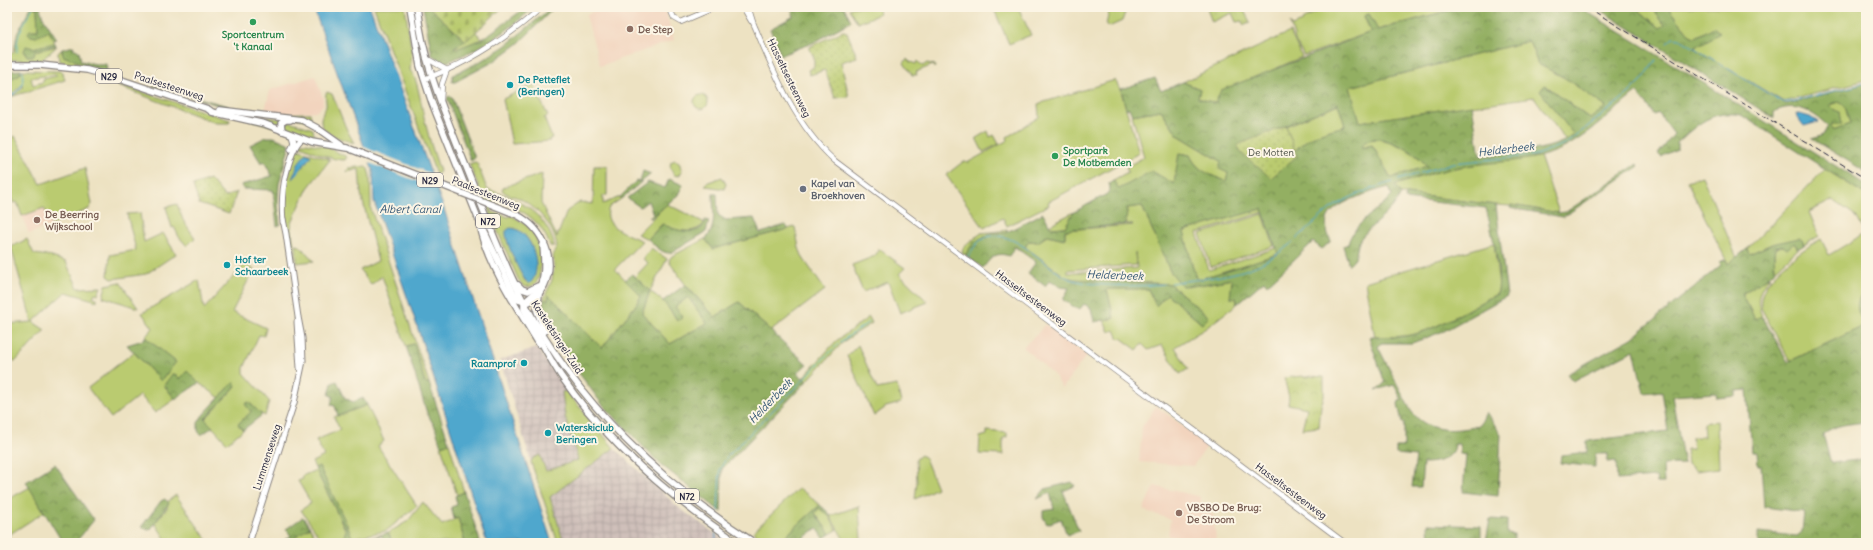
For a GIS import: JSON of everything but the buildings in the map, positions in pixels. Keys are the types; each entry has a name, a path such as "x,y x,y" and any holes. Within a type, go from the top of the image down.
{"main road":[{"name":"N72","path":"410,7 414,37 424,79"},
{"name":"N72","path":"417,7 431,77"},
{"name":"Paalsesteenweg","path":"7,65 40,65 87,70 116,78 208,109 295,118 306,122 348,148"},
{"name":"Kasteletsingel-Zuid","path":"431,77 483,208 524,303 569,373 600,413 655,469 692,500 755,543"},
{"name":"Kasteletsingel-Zuid","path":"424,79 478,218 516,297 524,303"},
{"name":"Paalsesteenweg","path":"208,109 212,112 260,122 305,140 348,148 510,212 526,220 536,230 547,251 549,263 547,277 540,293 538,317 551,346"},
{"path":"282,131 283,122 295,118"},
{"path":"305,140 317,139 320,136 320,130"},
{"name":"Lummenseweg","path":"249,543 294,403 300,376 298,317 283,219 282,191 294,142 292,135"},
{"name":"Lummenseweg","path":"287,167 298,143 305,140"},
{"name":"Kasteletsingel-Zuid","path":"478,218 483,238 512,300 546,353 581,402 627,454 648,474 712,525 738,543"},
{"name":"Paalsesteenweg","path":"524,303 536,292 540,284 545,263 542,240"},
{"path":"515,281 520,288 525,290 532,290 540,284"},
{"path":"524,303 530,302 540,293"},
{"name":"Kasteletsingel-Zuid","path":"524,303 524,310 546,353"}],"street":[{"path":"424,79 447,70 499,42 542,7"},
{"path":"669,7 676,20 681,22 716,7"},
{"name":"Hasseltsesteenweg","path":"743,7 754,26 800,120 814,140 834,162 1345,543"},
{"name":"Hasseltsesteenweg","path":"748,7 754,26"},
{"path":"426,58 447,70"},
{"path":"441,103 442,87 447,70"}],"shaded area":[{"name":"De Step","path":"601,7 664,7 674,40 600,66 586,15"},
{"path":"315,76 323,98 323,105 317,111 264,114 270,90"},
{"name":"De Beerring Wijkschool","path":"44,208 52,225 29,234 22,216"},
{"path":"1045,324 1087,355 1062,388 1055,376 1023,347"},
{"path":"537,348 567,392 562,392 565,416 578,460 545,471 533,458 531,462 500,360"},
{"path":"1156,406 1208,445 1193,466 1139,462 1142,427"},
{"path":"614,448 678,507 727,542 564,543 550,497"},
{"name":"VBSBO De Brug: De Stroom","path":"1154,486 1201,497 1200,512 1213,514 1216,539 1198,540 1168,536 1170,519 1143,510"}],"green space":[{"path":"31,7 37,8 38,30 36,37 49,31 55,43 33,48 26,47 35,51 57,46 42,60 7,60 7,53 14,52 17,34"},
{"path":"35,7 42,7 40,8 43,17 57,39 54,40 49,31 36,37 31,36 28,33 30,30 38,30 37,9"},
{"path":"374,7 405,7 412,53 410,70 417,85 427,128 440,171 438,174 436,174"},
{"path":"423,7 429,7 466,41 454,47 456,49 482,39 524,9 534,7 503,33 492,40 470,52 444,63 432,55"},
{"path":"429,7 503,7 466,41"},
{"path":"552,7 554,8 519,43 493,62 455,82 452,82 453,75 479,62 505,46"},
{"path":"790,7 844,7 851,21 815,42 781,55 770,29 794,16"},
{"path":"853,7 877,7 879,13 858,23 849,9"},
{"path":"993,7 1018,7 1031,35 1009,44"},
{"path":"1110,7 1127,7 1122,21 1109,27 1106,25"},
{"path":"1212,7 1242,7 1250,22 1243,25 1242,21 1236,22 1232,13 1212,22 1207,9"},
{"path":"1325,7 1461,7 1377,30 1369,14 1364,16 1371,32 1304,56 1296,43 1290,23 1292,26 1303,22 1302,20"},
{"path":"1461,7 1579,7 1866,185 1866,195 1741,115 1722,114 1713,116 1691,130 1677,143 1677,149 1661,157 1658,154 1674,134 1658,113 1655,115 1637,92 1579,139 1550,154 1521,160 1449,169 1395,185 1401,194 1397,201 1393,207 1361,238 1356,255 1349,265 1343,246 1348,244 1355,230 1360,224 1392,196 1389,187 1344,203 1330,214 1327,220 1326,223 1328,234 1331,241 1322,249 1313,242 1267,285 1264,281 1237,304 1236,298 1230,298 1232,279 1199,285 1182,286 1170,271 1142,206 1127,208 1126,224 1065,230 1065,239 1048,235 1038,242 1029,241 1025,247 1066,277 1075,279 1170,284 1209,317 1202,324 1167,294 1156,306 1148,289 1107,289 1114,318 1094,322 1091,308 1084,304 1079,310 1063,300 1069,288 1060,287 1050,280 1045,286 1028,273 1036,262 1015,247 1009,256 1000,254 996,255 983,268 965,255 974,242 991,233 1005,233 1043,213 1051,228 1065,227 1074,212 1107,194 1110,189 1109,183 1113,180 1119,189 1152,171 1174,184 1179,153 1190,155 1200,169 1226,181 1228,173 1219,169 1221,161 1178,135 1161,110 1132,115 1129,108 1126,109 1121,89 1155,78 1161,91 1183,82 1200,89 1198,98 1215,103 1221,90 1371,32 1364,16 1369,14 1378,30","holes":["1529,41 1538,64 1565,78 1606,107 1590,119 1545,85 1540,91 1574,135 1565,141 1554,145 1529,151 1480,156 1472,105 1360,122 1350,87","1338,104 1345,126 1312,137 1295,151 1297,156 1237,146","1372,139 1381,139 1400,146 1412,152 1427,166 1391,178 1372,145 1361,148 1364,143","1262,209 1278,254 1197,280 1184,231"]},
{"path":"1595,7 1635,7 1660,28 1665,25 1651,7 1667,7 1691,36 1696,37 1714,27 1720,33 1694,48 1786,104 1866,83 1866,172 1812,139 1823,135 1828,126 1816,116 1803,109 1789,107 1774,112 1774,118","holes":["1839,102 1845,106 1850,124 1833,130 1831,126 1832,124 1842,124 1840,112 1830,105"]},
{"path":"1635,7 1651,7 1665,25 1660,28"},
{"path":"1667,7 1866,7 1866,80 1784,102 1694,48 1719,33 1714,27 1696,37 1691,36"},
{"path":"843,31 847,32 857,57 841,62 849,97 835,98 825,70 810,75 808,70 814,67 814,58 809,47"},
{"path":"476,32 482,39 456,50 454,48"},
{"path":"1290,32 1302,57 1270,71 1215,103 1198,98 1200,89 1183,82"},
{"path":"1529,41 1538,64 1565,78 1606,107 1590,119 1545,85 1541,91 1575,135 1566,141 1534,97 1360,122 1350,87"},
{"path":"55,43 56,45 35,51 34,56 27,56 24,51 26,46 33,48"},
{"path":"74,46 73,48 79,51 81,61 101,65 106,64 107,70 95,68 63,56 62,49"},
{"path":"62,49 62,53 95,68 59,61 58,53"},
{"path":"907,59 916,64 917,61 923,66 927,63 935,65 935,67 934,68 933,65 916,72 917,75 912,75 904,63"},
{"path":"21,70 60,71 63,73 65,80 7,98 14,95 23,87 22,85 12,94 7,96 7,81 20,74","holes":["56,74 56,76 43,79 43,82 33,85 31,78"]},
{"path":"21,70 20,74 7,81 7,71"},
{"name":"Sportpark De Motbemden","path":"1115,80 1121,91 1139,153 1048,202 1049,205 1007,226 1003,218 984,228 946,175 964,161 967,163 1008,140 1007,137 1039,117 1038,104"},
{"path":"118,84 230,120 229,123 216,123 118,86"},
{"path":"533,84 548,116 544,118 552,138 549,139 550,141 512,144 503,99"},
{"path":"153,86 228,106 228,108"},
{"path":"327,92 332,94 354,143 333,136 324,129 321,119 326,107"},
{"path":"698,95 704,95 708,99 708,105 704,109 698,109 694,105 694,99"},
{"path":"449,96 452,98 475,158 471,161 447,98"},
{"path":"1839,102 1845,106 1850,124 1833,130 1831,126 1832,124 1842,123 1830,105"},
{"path":"1338,104 1346,126 1318,134 1306,141 1295,151 1286,126"},
{"path":"1161,110 1178,135 1221,161 1228,173 1226,181 1200,169 1190,155 1180,153 1174,184 1118,190 1113,180 1128,172 1126,167 1144,157 1132,115"},
{"path":"310,113 311,118 307,120 272,114"},
{"path":"242,115 282,119 278,128 241,117"},
{"path":"289,121 313,129 314,135 309,137 287,130 285,126"},
{"name":"De Motten","path":"1286,126 1297,156 1271,178 1241,153 1237,145"},
{"path":"988,131 990,137 994,135 999,144 983,152 976,138"},
{"path":"15,136 41,184 85,168 92,204 89,209 52,225 44,208 22,216 17,202 13,203 12,199 7,201 7,141"},
{"path":"266,137 274,137 290,144 279,184 278,202 280,225 277,226 273,190 243,189 241,185 272,176 264,161 261,163 250,145"},
{"path":"1381,139 1406,149 1427,166 1391,178 1372,145 1361,148 1366,141"},
{"path":"301,143 330,147 329,148 347,157 345,160 339,160 328,157 299,145"},
{"path":"297,149 329,159 329,161 308,188 292,222 295,256 293,264 284,209 286,182 295,150"},
{"path":"1540,156 1559,213 1511,205 1496,205 1401,194 1395,185 1456,167"},
{"path":"675,160 679,162 682,171 679,176 674,175 670,166 671,162"},
{"path":"475,162 477,163 487,189 498,193 491,212 509,217 510,215 526,225 534,234 539,248 540,267 539,276 536,282 531,286 523,286 518,279 469,164","holes":["514,228 524,234 530,243 534,253 536,265 525,281 506,238"]},
{"path":"1637,164 1639,166 1563,217 1510,208 1511,205 1559,213 1566,212"},
{"path":"366,166 370,176 371,209 429,383 425,384 414,344 406,346 382,276 371,285 360,270 378,261 361,194 359,169 347,172 349,168"},
{"path":"594,166 607,166 607,195 603,196 603,204 620,197 621,199 609,207 609,220 612,225 624,233 642,241 615,269 641,296 635,306 602,348 549,296 547,301 544,298 552,280 554,267 553,254 557,247 552,231 544,218 526,202 502,190 504,187 542,174 541,203 557,237 567,211 580,202 593,204"},
{"path":"1825,169 1866,195 1864,207 1866,208 1866,289 1859,298 1864,326 1790,361 1761,308 1761,297 1765,287 1772,277 1791,259 1821,239 1829,255 1865,233 1856,216 1833,200 1809,212 1819,236 1804,245 1802,240 1772,244 1749,254 1747,249"},
{"path":"643,171 651,174 621,199 620,197 636,181 640,182"},
{"path":"1702,176 1737,258 1728,264 1687,181"},
{"path":"722,177 726,184 724,189 706,186 706,183"},
{"path":"210,179 225,197 237,192 229,214 199,204 193,185"},
{"path":"669,179 683,185 678,195 651,218 649,217 653,214 648,201 640,207 627,198 648,182 665,188"},
{"path":"499,193 521,203 534,212 545,224 553,240 554,246 550,246 544,233 536,222 526,214 513,207 514,205 498,199"},
{"path":"713,194 717,194 718,215 726,220 754,218 760,233 786,225 788,229 713,249 705,239 709,235 713,224"},
{"path":"1406,194 1496,205 1507,296 1444,331 1412,343 1381,343 1378,347 1411,411 1416,417 1427,425 1440,429 1469,428 1477,426 1481,423 1486,412 1501,434 1498,496 1463,492 1466,455 1460,454 1460,444 1455,444 1451,454 1443,460 1423,463 1421,487 1412,487 1416,456 1396,454 1396,447 1404,447 1404,422 1402,422 1398,404 1399,401 1402,400 1394,385 1376,390 1385,383 1369,337 1393,337 1416,334 1447,321 1497,294 1499,276 1496,252 1486,208 1405,199"},
{"path":"177,204 183,220 195,238 187,246 179,237 174,227 172,228 166,207"},
{"path":"667,204 705,223 695,230 690,231 673,229 662,224 648,239 637,234"},
{"path":"1142,206 1170,271 1182,285 1199,285 1232,279 1231,298 1236,297 1237,304 1206,328 1175,347 1188,369 1180,374 1162,345 1148,350 1142,344 1137,350 1121,338 1119,339 1115,330 1109,332 1104,320 1114,318 1106,289 1148,289 1156,306 1167,294 1202,324 1209,317 1170,284 1075,280 1066,277 1025,247 1029,241 1038,242 1048,235 1065,239 1065,230 1133,225 1126,224 1127,208","holes":["1135,253 1137,268 1068,273 1068,270 1136,265"]},
{"path":"1263,208 1264,212 1197,233 1209,270 1276,248 1278,254 1197,280 1184,231"},
{"path":"1074,212 1065,227 1050,228 1049,225"},
{"path":"140,213 144,242 163,233 176,254 146,274 112,279 108,276 110,255 136,250 127,214"},
{"path":"1263,214 1274,246 1211,267 1200,234"},
{"path":"705,220 709,221 706,232 671,253 661,251 648,239 663,224 673,229 693,231 703,226"},
{"path":"795,227 799,248 803,258 825,290 771,331 739,302 715,317 685,284 669,260 672,256 705,239 713,249"},
{"path":"1008,230 1005,233 992,234 982,238 973,245 965,255 962,253 963,248 981,233"},
{"path":"1799,238 1802,240 1804,245 1798,249 1794,243 1787,249 1783,246 1775,248 1775,270 1764,280 1742,294 1755,319 1762,316 1788,362 1864,326 1858,311 1858,304 1859,299 1866,289 1866,422 1838,426 1823,434 1831,463 1866,459 1866,543 1758,543 1758,532 1797,536 1802,532 1804,512 1764,507 1761,465 1758,465 1757,452 1752,452 1747,390 1736,391 1736,396 1717,398 1716,393 1672,396 1684,464 1663,465 1664,483 1657,483 1656,477 1617,480 1616,461 1607,462 1607,454 1595,454 1595,467 1560,463 1561,455 1587,452 1587,441 1668,431 1662,391 1644,393 1634,350 1573,381 1567,374 1632,338 1721,265 1720,262 1726,259 1728,264 1747,249 1749,254 1772,244"},
{"path":"27,239 34,254 49,256 66,262 78,288 101,287 98,294 95,293 93,297 97,298 97,301 66,292 61,296 33,322 45,330 15,362 7,353 7,324 32,322 11,247"},
{"path":"1494,243 1499,287 1497,294 1426,331 1405,336 1375,337 1365,282"},
{"path":"1794,243 1798,249 1775,270 1775,248"},
{"path":"296,245 300,246 314,261 297,263"},
{"path":"651,248 667,259 650,291 635,277 648,263 643,259"},
{"path":"879,249 905,268 899,274 928,302 900,313 888,282 863,292 852,265 875,256"},
{"path":"246,263 254,269 232,312 266,328 264,336 259,335 244,368 244,373 269,401 265,416 255,410 249,402 252,412 238,424 243,430 227,443 205,419 236,386 233,383 220,398 199,383 187,371 180,379 164,385 175,399 155,413 140,395 111,418 88,388 134,352 161,381 175,362 145,337 153,328 142,313 199,280 204,309"},
{"path":"632,274 650,291 642,313 670,344 707,323 688,297 675,307 683,317 678,321 663,301 685,285 715,317 739,302 807,364 797,373 807,381 722,469 721,512 659,463 602,404 555,341 542,315 544,298 547,301 549,295 602,348 635,306 641,296 625,280"},
{"path":"1770,277 1763,286 1759,295 1759,305 1762,316 1755,320 1742,294 1762,280"},
{"path":"120,282 138,308 103,297 106,285"},
{"path":"650,291 663,301 678,321 675,307 688,297 707,323 670,344 642,313"},
{"path":"869,317 872,323 844,341 807,381 803,378 836,341"},
{"path":"145,337 176,362 161,381 127,345 143,340"},
{"path":"414,344 425,383 429,383 449,443 441,446 435,427 427,413 406,346"},
{"path":"858,345 877,389 897,385 901,403 886,407 874,416 847,356"},
{"path":"187,371 199,383 175,399 164,385 173,373 180,379"},
{"path":"1303,376 1324,377 1324,397 1321,405 1319,427 1302,429 1307,408 1288,404 1289,397 1284,378"},
{"path":"337,381 345,398 353,402 363,398 367,405 338,416 335,406 331,405 333,396 329,395 332,383"},
{"path":"234,382 236,386 205,419 213,427 201,435 198,431 198,423 202,416"},
{"path":"562,392 567,392 614,448 550,497 564,543 558,543 531,462 533,458 540,455 546,471 578,460 565,416"},
{"path":"249,402 262,415 243,430 238,424 251,412 245,404"},
{"path":"367,405 384,441 378,446 417,506 386,531 352,538 319,467 315,468 312,462 324,456 316,440 340,430 334,417"},
{"path":"1717,421 1719,468 1696,471 1688,464 1686,449 1693,449 1692,437 1704,437 1703,423"},
{"path":"987,431 1007,433 1007,437 1003,438 1003,455 979,454 980,437 987,435"},
{"path":"449,443 464,492 457,495 441,446"},
{"path":"921,455 925,458 937,488 915,499 917,482 916,459"},
{"path":"55,464 94,520 75,543 63,543 26,482"},
{"path":"319,466 352,538 344,543 339,543 343,539 346,530 315,468"},
{"path":"316,470 346,531 343,539 339,543 324,543 301,510 311,503 298,481 303,479 302,476"},
{"path":"1072,482 1075,486 1063,491 1079,531 1067,535 1061,519 1047,524 1043,517 1043,511 1054,509 1050,493 1037,499 1045,489"},
{"path":"30,487 44,512 7,536 7,500"},
{"path":"799,488 820,505 778,543 769,543 753,532"},
{"path":"464,492 480,543 465,543 458,518 454,519 451,507 457,505 455,496"},
{"path":"176,495 209,543 168,543 155,523 167,508 168,501"},
{"path":"165,499 169,503 150,530 143,528 142,526 161,501"},
{"path":"423,502 442,525 458,518 465,543 393,543 388,533 408,521"},
{"path":"820,505 831,515 829,516 819,508 815,513 830,534 824,538 817,528 802,539 806,543 778,543"},
{"path":"859,506 861,541 846,543 830,516"},
{"path":"819,508 829,516 837,530 830,534 815,513"},
{"path":"303,517 310,527 295,537 296,539 290,543 286,543 284,541 291,536 286,529"},
{"path":"1490,519 1507,520 1507,533 1514,534 1514,542 1534,543 1429,543 1428,524 1481,526 1481,540 1486,541"},
{"path":"310,527 319,543 290,543 296,539 294,537"},
{"path":"388,533 393,543 386,543 382,536 359,543 351,543"}],"water":[{"name":"Albert Canal","path":"313,7 370,7 443,206 552,543 487,543 415,320 374,201 373,171"},
{"path":"1796,113 1810,117 1818,122 1804,126 1797,117"},
{"path":"306,153 311,156 292,179 299,162"},
{"path":"510,228 518,230 524,235 534,252 536,271 534,278 529,284 518,268 508,243 506,231"}],"pier":[{"path":"361,146 434,175 440,190 367,162"}],"waterway":[{"path":"17,52 19,34 33,7"},
{"name":"Helderbeek","path":"1667,43 1673,38 1680,39 1782,102 1791,102 1866,83"},
{"name":"Helderbeek","path":"1398,180 1453,163 1536,155 1567,143 1628,94 1643,79 1656,60"},
{"path":"7,97 16,93 21,87 23,79 22,70"},
{"name":"Helderbeek","path":"1171,283 1232,274 1266,261 1283,250 1337,204 1360,193 1392,182"},
{"name":"Helderbeek","path":"968,257 979,241 992,236 1003,237 1014,241 1025,248 1057,272 1075,280 1086,283 1114,285 1142,286 1164,284"},
{"name":"Helderbeek","path":"718,511 720,469 727,457 840,342 869,322"},
{"name":"Helderbeek","path":"715,543 716,533"}],"railway":[{"path":"1587,7 1866,179"}],"place":[{"name":"Sportcentrum 't Kanaal","path":"253,22"},
{"name":"De Step","path":"630,29"},
{"name":"De Petteflet (Beringen)","path":"510,85"},
{"name":"Sportpark De Motbemden","path":"1055,156"},
{"name":"Kapel van Broekhoven","path":"803,189"},
{"name":"De Beerring Wijkschool","path":"37,220"},
{"name":"Hof ter Schaarbeek","path":"227,265"},
{"name":"Raamprof","path":"524,363"},
{"name":"Waterskiclub Beringen","path":"548,433"},
{"name":"VBSBO De Brug: De Stroom","path":"1179,513"}]}
